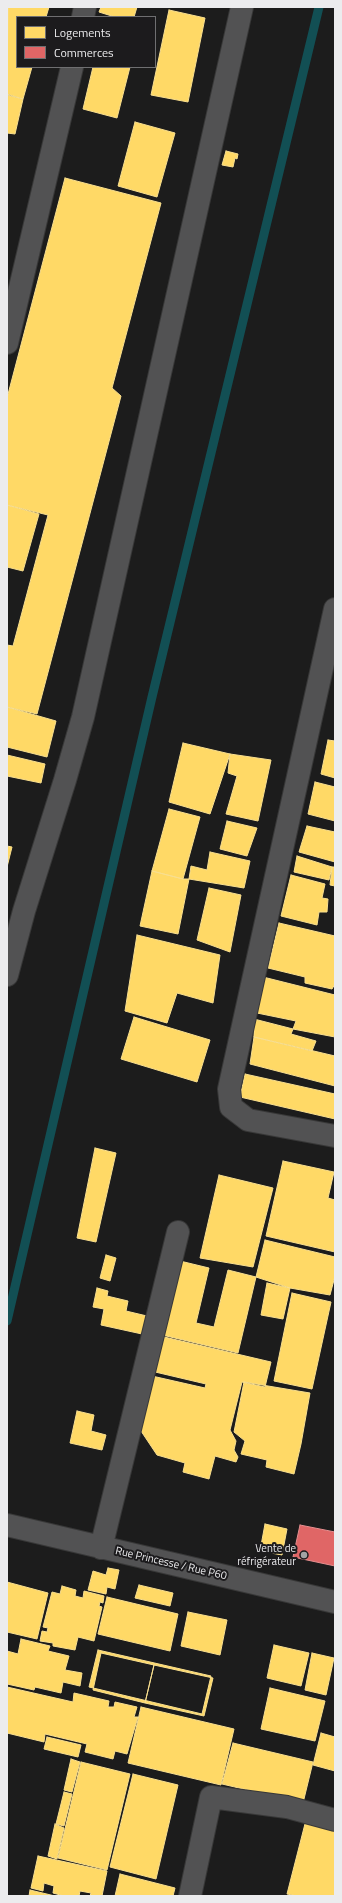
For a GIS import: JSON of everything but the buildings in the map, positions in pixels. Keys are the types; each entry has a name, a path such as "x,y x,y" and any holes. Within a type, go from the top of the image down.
{"street":[{"path":"7,975 24,911 83,717 242,7"},
{"path":"7,343 72,68"},
{"path":"335,609 229,1089 231,1107 248,1120 335,1136"},
{"path":"101,1548 178,1232"},
{"name":"Rue Princesse / Rue P60","path":"7,1525 335,1602"},
{"path":"190,1896 211,1797 287,1807 335,1820"}],"waterway":[{"path":"7,1321 152,697 319,7"}],"place":[{"name":"Vente de réfrigérateur","path":"304,1555"}]}
